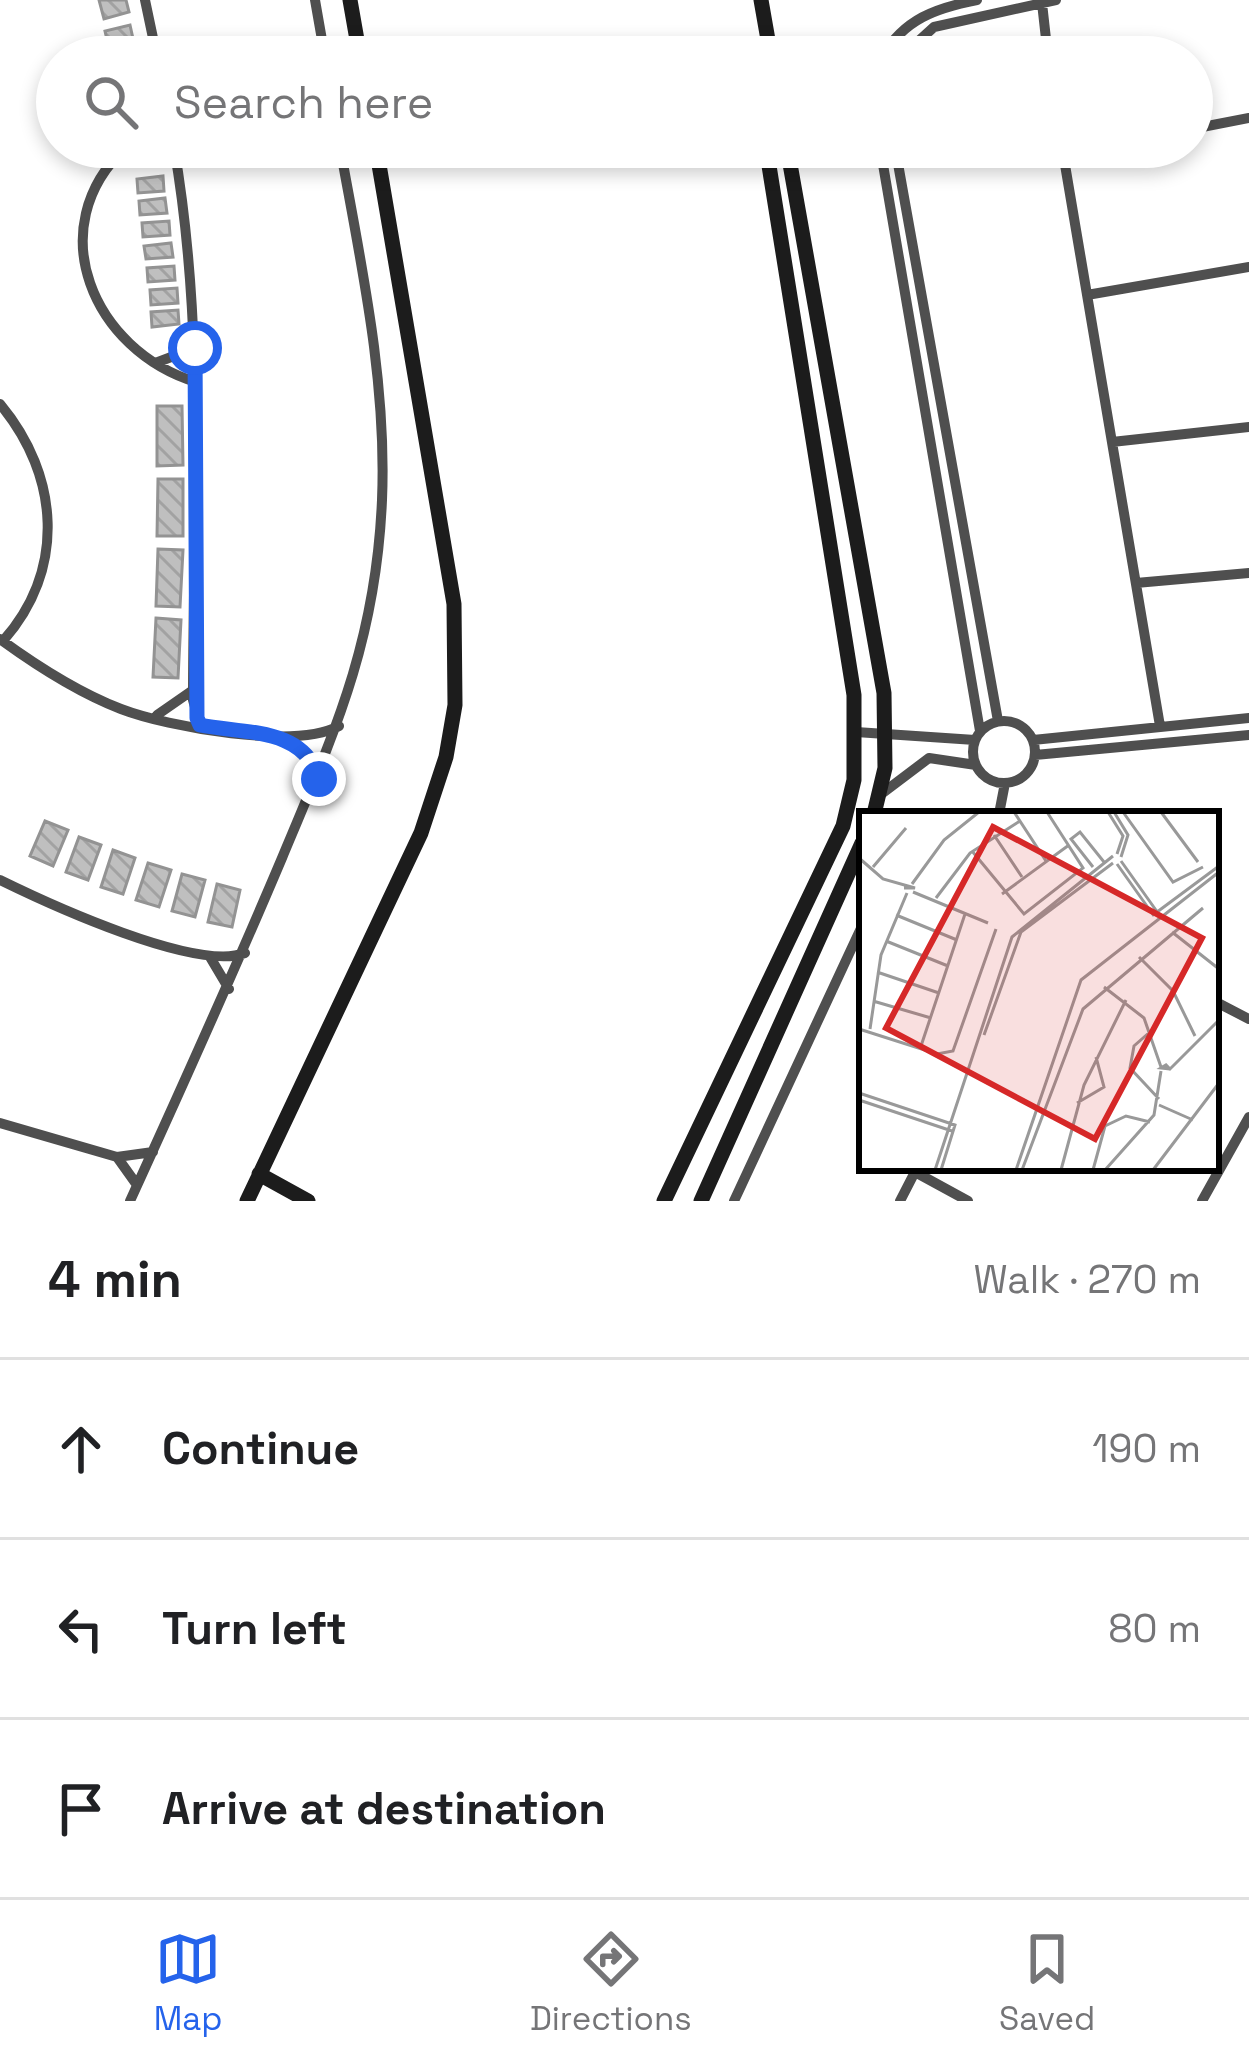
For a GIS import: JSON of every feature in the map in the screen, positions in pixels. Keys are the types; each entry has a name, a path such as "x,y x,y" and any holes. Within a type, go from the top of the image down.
{"street":[{"path":"145,0 153,36"},
{"path":"315,0 321,36"},
{"path":"350,0 356,36"},
{"path":"761,0 767,36"},
{"path":"897,36 920,16 976,0"},
{"path":"924,36 934,27 1056,0"},
{"path":"1042,3 1046,36"},
{"path":"1213,125 1249,118"},
{"path":"107,168 87,207 83,263 107,322 155,362 196,382"},
{"path":"176,168 195,348 193,690 200,725"},
{"path":"130,1201 319,779 339,726 369,610 383,465 374,344 344,168"},
{"path":"248,1201 421,833 446,757 455,705 454,604 380,168"},
{"path":"664,1201 832,853 854,780 851,673 769,168"},
{"path":"791,168 886,734 875,811"},
{"path":"885,168 953,476 998,721"},
{"path":"899,168 938,478 978,736 976,765"},
{"path":"1066,168 1160,726"},
{"path":"1087,295 1249,267"},
{"path":"155,362 176,360 195,348"},
{"path":"0,404 35,460 50,530 37,592 2,640 71,685 124,710 292,740 339,726"},
{"path":"1112,442 1249,427"},
{"path":"938,478 953,476"},
{"path":"1136,583 1249,573"},
{"path":"154,716 193,690"},
{"path":"1034,740 1249,718"},
{"path":"856,732 978,736 998,721 1019,724 1034,740 1035,755 1026,775 1005,783 991,781 976,765 948,757 929,758 880,795"},
{"path":"1035,755 1249,735"},
{"path":"292,740 310,757 319,779"},
{"path":"1000,811 1005,783"},
{"path":"700,1201 859,850"},
{"path":"0,880 83,917 210,958 245,953"},
{"path":"734,1201 859,932"},
{"path":"210,958 229,988"},
{"path":"1219,1004 1249,1019"},
{"path":"1219,1166 1249,1117"},
{"path":"0,1123 117,1157 153,1152"},
{"path":"117,1157 137,1185"},
{"path":"900,1201 915,1171"},
{"path":"918,1171 968,1201"},
{"path":"1202,1201 1217,1171"},
{"path":"260,1174 279,1194 308,1201"}],"building":[{"path":"99,0 126,0 129,12 104,19"},
{"path":"130,25 132,36 106,36 105,31"},
{"path":"163,176 164,191 138,193 137,179"},
{"path":"165,198 167,213 140,215 139,201"},
{"path":"169,221 170,235 143,237 142,223"},
{"path":"171,243 173,257 146,259 144,246"},
{"path":"174,266 175,280 148,282 147,268"},
{"path":"177,288 178,303 151,305 150,290"},
{"path":"178,310 179,324 152,327 151,312"},
{"path":"157,406 182,406 183,465 157,466"},
{"path":"158,479 183,479 183,536 157,536"},
{"path":"158,549 183,550 180,607 156,606"},
{"path":"156,618 181,620 178,678 153,677"},
{"path":"45,821 68,830 53,866 30,856"},
{"path":"79,837 101,845 88,880 66,872"},
{"path":"113,850 135,858 123,894 101,887"},
{"path":"148,863 171,870 159,907 136,900"},
{"path":"182,874 205,880 195,917 172,911"},
{"path":"217,884 240,890 232,927 208,922"}],"route":[{"path":"195,348 199,482 193,700 197,718 200,725 292,740 310,757 319,779"}]}
